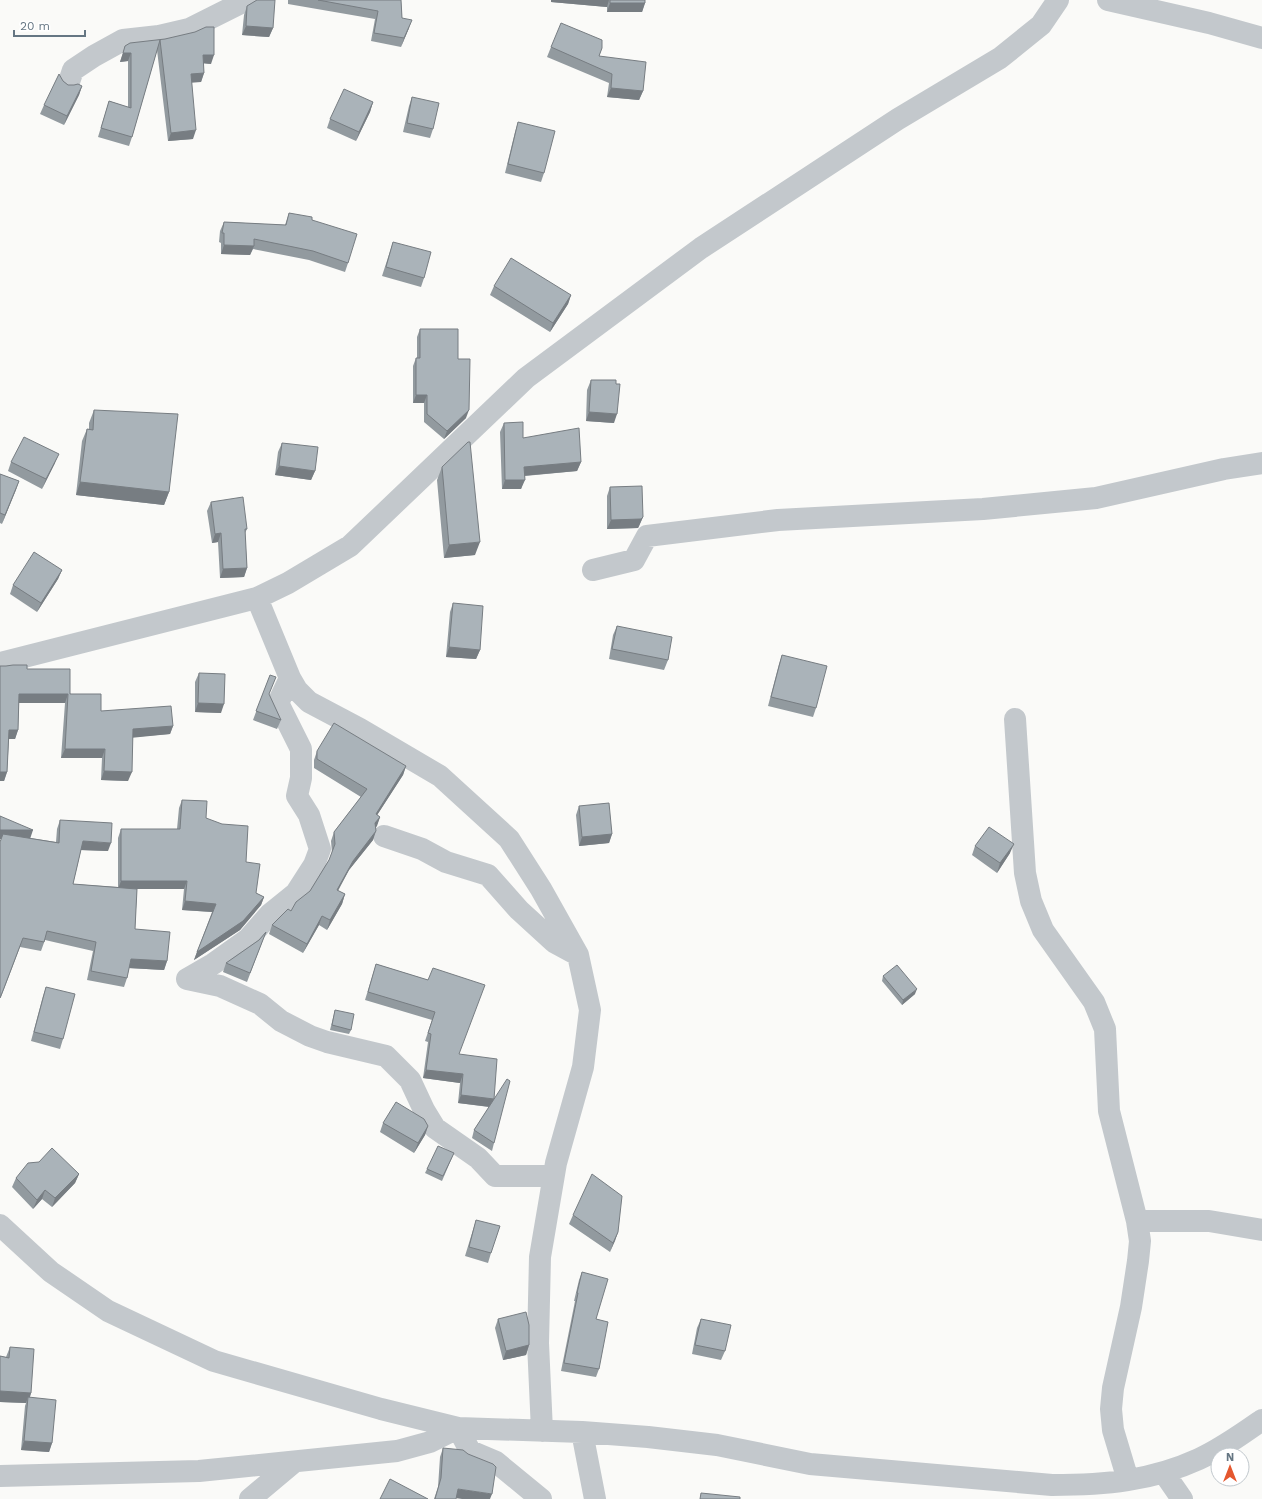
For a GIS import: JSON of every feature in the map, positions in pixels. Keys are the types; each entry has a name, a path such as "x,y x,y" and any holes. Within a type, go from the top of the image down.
{"street":[{"path":"69,82 72,70 123,40 159,36 189,29 247,0"},
{"path":"0,663 257,598 288,583 350,546 538,368 700,248 898,119 1000,58 1041,25 1058,0"},
{"path":"1108,0 1209,23 1262,38"},
{"path":"593,570 634,560 647,536 778,520 983,509 1096,498 1224,468 1262,463"},
{"path":"257,598 290,678 297,690 309,702 360,729 440,776 509,839 541,889 578,955 590,1010 584,1067 556,1163 540,1257 538,1343 542,1431"},
{"path":"290,678 278,703 301,749 301,778 297,796 309,815 320,849 314,865 296,893 270,914 248,939 213,964 187,979 220,986 260,1004 281,1021 310,1036 327,1042 386,1056 410,1080 424,1110 435,1128 478,1158 495,1176 553,1176"},
{"path":"1015,719 1025,873 1031,901 1043,930 1094,1002 1105,1029 1109,1111 1137,1220 1140,1241 1138,1261 1131,1306 1113,1388 1110,1409 1112,1430 1128,1480"},
{"path":"384,836 422,849 446,862 488,875 519,910 554,942 578,955"},
{"path":"1137,1220 1209,1221 1262,1230"},
{"path":"0,1225 51,1272 108,1311 214,1361 381,1409 458,1428 582,1432 717,1445 810,1464 1052,1485 1098,1492 1128,1480 1164,1473 1200,1458 1262,1420"},
{"path":"0,1476 199,1471 294,1462 397,1451 430,1442 458,1428"},
{"path":"458,1428 470,1451 496,1462 541,1499"},
{"path":"582,1432 595,1499"},
{"path":"250,1499 294,1462"},
{"path":"1164,1473 1182,1499"}],"building":[{"path":"257,0 275,0 273,28 246,26 247,6"},
{"path":"318,0 401,0 402,18 412,20 404,38 374,33 378,11"},
{"path":"610,0 645,0 645,3 610,3"},
{"path":"561,23 602,40 602,48 599,56 646,62 643,91 611,88 612,74 551,47"},
{"path":"206,27 214,27 214,55 203,55 204,73 191,74 196,130 171,133 160,40 132,137 101,128 109,101 131,108 131,53 123,53 125,46 130,43 165,39 195,32"},
{"path":"59,74 63,81 68,85 78,84 82,86 67,116 44,105"},
{"path":"344,89 373,102 359,132 330,119"},
{"path":"412,97 439,103 433,129 407,123"},
{"path":"518,122 555,131 544,173 508,164"},
{"path":"289,213 312,217 312,220 357,234 348,263 313,251 254,239 254,246 224,245 224,233 222,233 224,222 286,225"},
{"path":"393,242 431,252 424,278 386,267"},
{"path":"511,258 571,295 553,323 494,286"},
{"path":"420,329 458,329 458,359 470,359 469,410 447,431 427,414 427,395 416,395 416,358 420,358"},
{"path":"591,380 616,380 616,384 620,384 617,414 589,412"},
{"path":"94,410 178,414 169,492 80,482 87,429 93,430"},
{"path":"523,422 523,438 579,428 581,462 524,467 525,480 505,480 504,423"},
{"path":"24,437 59,454 46,479 11,462"},
{"path":"468,442 470,442 480,542 449,545 442,467"},
{"path":"282,443 318,447 315,471 279,466"},
{"path":"0,474 19,481 5,515 0,513"},
{"path":"642,486 643,517 641,519 611,520 610,487"},
{"path":"243,497 247,529 245,529 247,568 223,569 221,533 215,534 211,502"},
{"path":"34,552 62,570 41,603 13,585"},
{"path":"453,603 483,606 480,650 449,647"},
{"path":"617,626 672,637 668,660 612,649"},
{"path":"782,655 827,666 816,708 771,697"},
{"path":"27,665 27,669 70,669 70,694 101,694 101,711 171,706 173,726 133,729 132,772 104,771 105,749 65,749 68,694 19,694 18,730 9,730 7,772 0,772 0,666"},
{"path":"199,673 225,674 224,704 198,703"},
{"path":"270,675 276,677 269,694 281,720 256,711"},
{"path":"334,723 406,766 376,814 380,817 375,823 376,831 353,861 337,890 345,894 330,920 322,916 307,944 272,925 288,909 291,911 296,902 310,891 329,860 335,844 334,832 367,789 317,759 317,751"},
{"path":"182,800 207,801 206,818 222,824 248,826 246,862 260,864 256,893 264,897 243,921 197,952 216,904 185,901 187,881 121,881 121,829 180,829"},
{"path":"609,803 612,834 582,837 579,806"},
{"path":"0,816 33,830 0,830"},
{"path":"60,820 112,823 111,843 83,841 73,884 137,889 135,929 170,932 167,961 131,959 127,978 91,971 96,942 47,931 44,942 23,938 0,998 0,842 3,834 59,843"},
{"path":"989,827 1014,844 1000,863 975,846"},
{"path":"266,932 250,973 226,963 259,940"},
{"path":"376,964 428,980 433,968 485,985 459,1054 497,1059 494,1099 461,1095 463,1074 426,1070 431,1034 428,1033 435,1012 368,992"},
{"path":"897,965 917,989 903,1000 883,976"},
{"path":"46,987 75,994 63,1039 34,1032"},
{"path":"335,1010 354,1014 351,1030 332,1025"},
{"path":"507,1079 510,1081 494,1143 474,1130"},
{"path":"396,1102 424,1119 428,1126 418,1143 383,1123"},
{"path":"438,1146 454,1153 443,1176 427,1169"},
{"path":"52,1148 79,1174 55,1198 45,1190 37,1200 16,1178 28,1163 39,1162"},
{"path":"592,1174 622,1196 618,1232 613,1243 573,1215"},
{"path":"476,1220 500,1226 491,1253 469,1247"},
{"path":"582,1272 608,1279 596,1319 608,1322 599,1369 564,1363"},
{"path":"526,1312 529,1325 529,1345 506,1351 498,1319"},
{"path":"701,1319 731,1325 725,1351 695,1345"},
{"path":"10,1347 34,1349 31,1393 0,1391 0,1356 9,1358"},
{"path":"28,1397 56,1400 52,1443 24,1441"},
{"path":"443,1448 463,1450 468,1454 493,1464 496,1467 492,1494 458,1489 456,1499 435,1499 441,1478"},
{"path":"390,1479 428,1499 380,1499"},
{"path":"701,1493 740,1497 740,1499 700,1499"}]}
